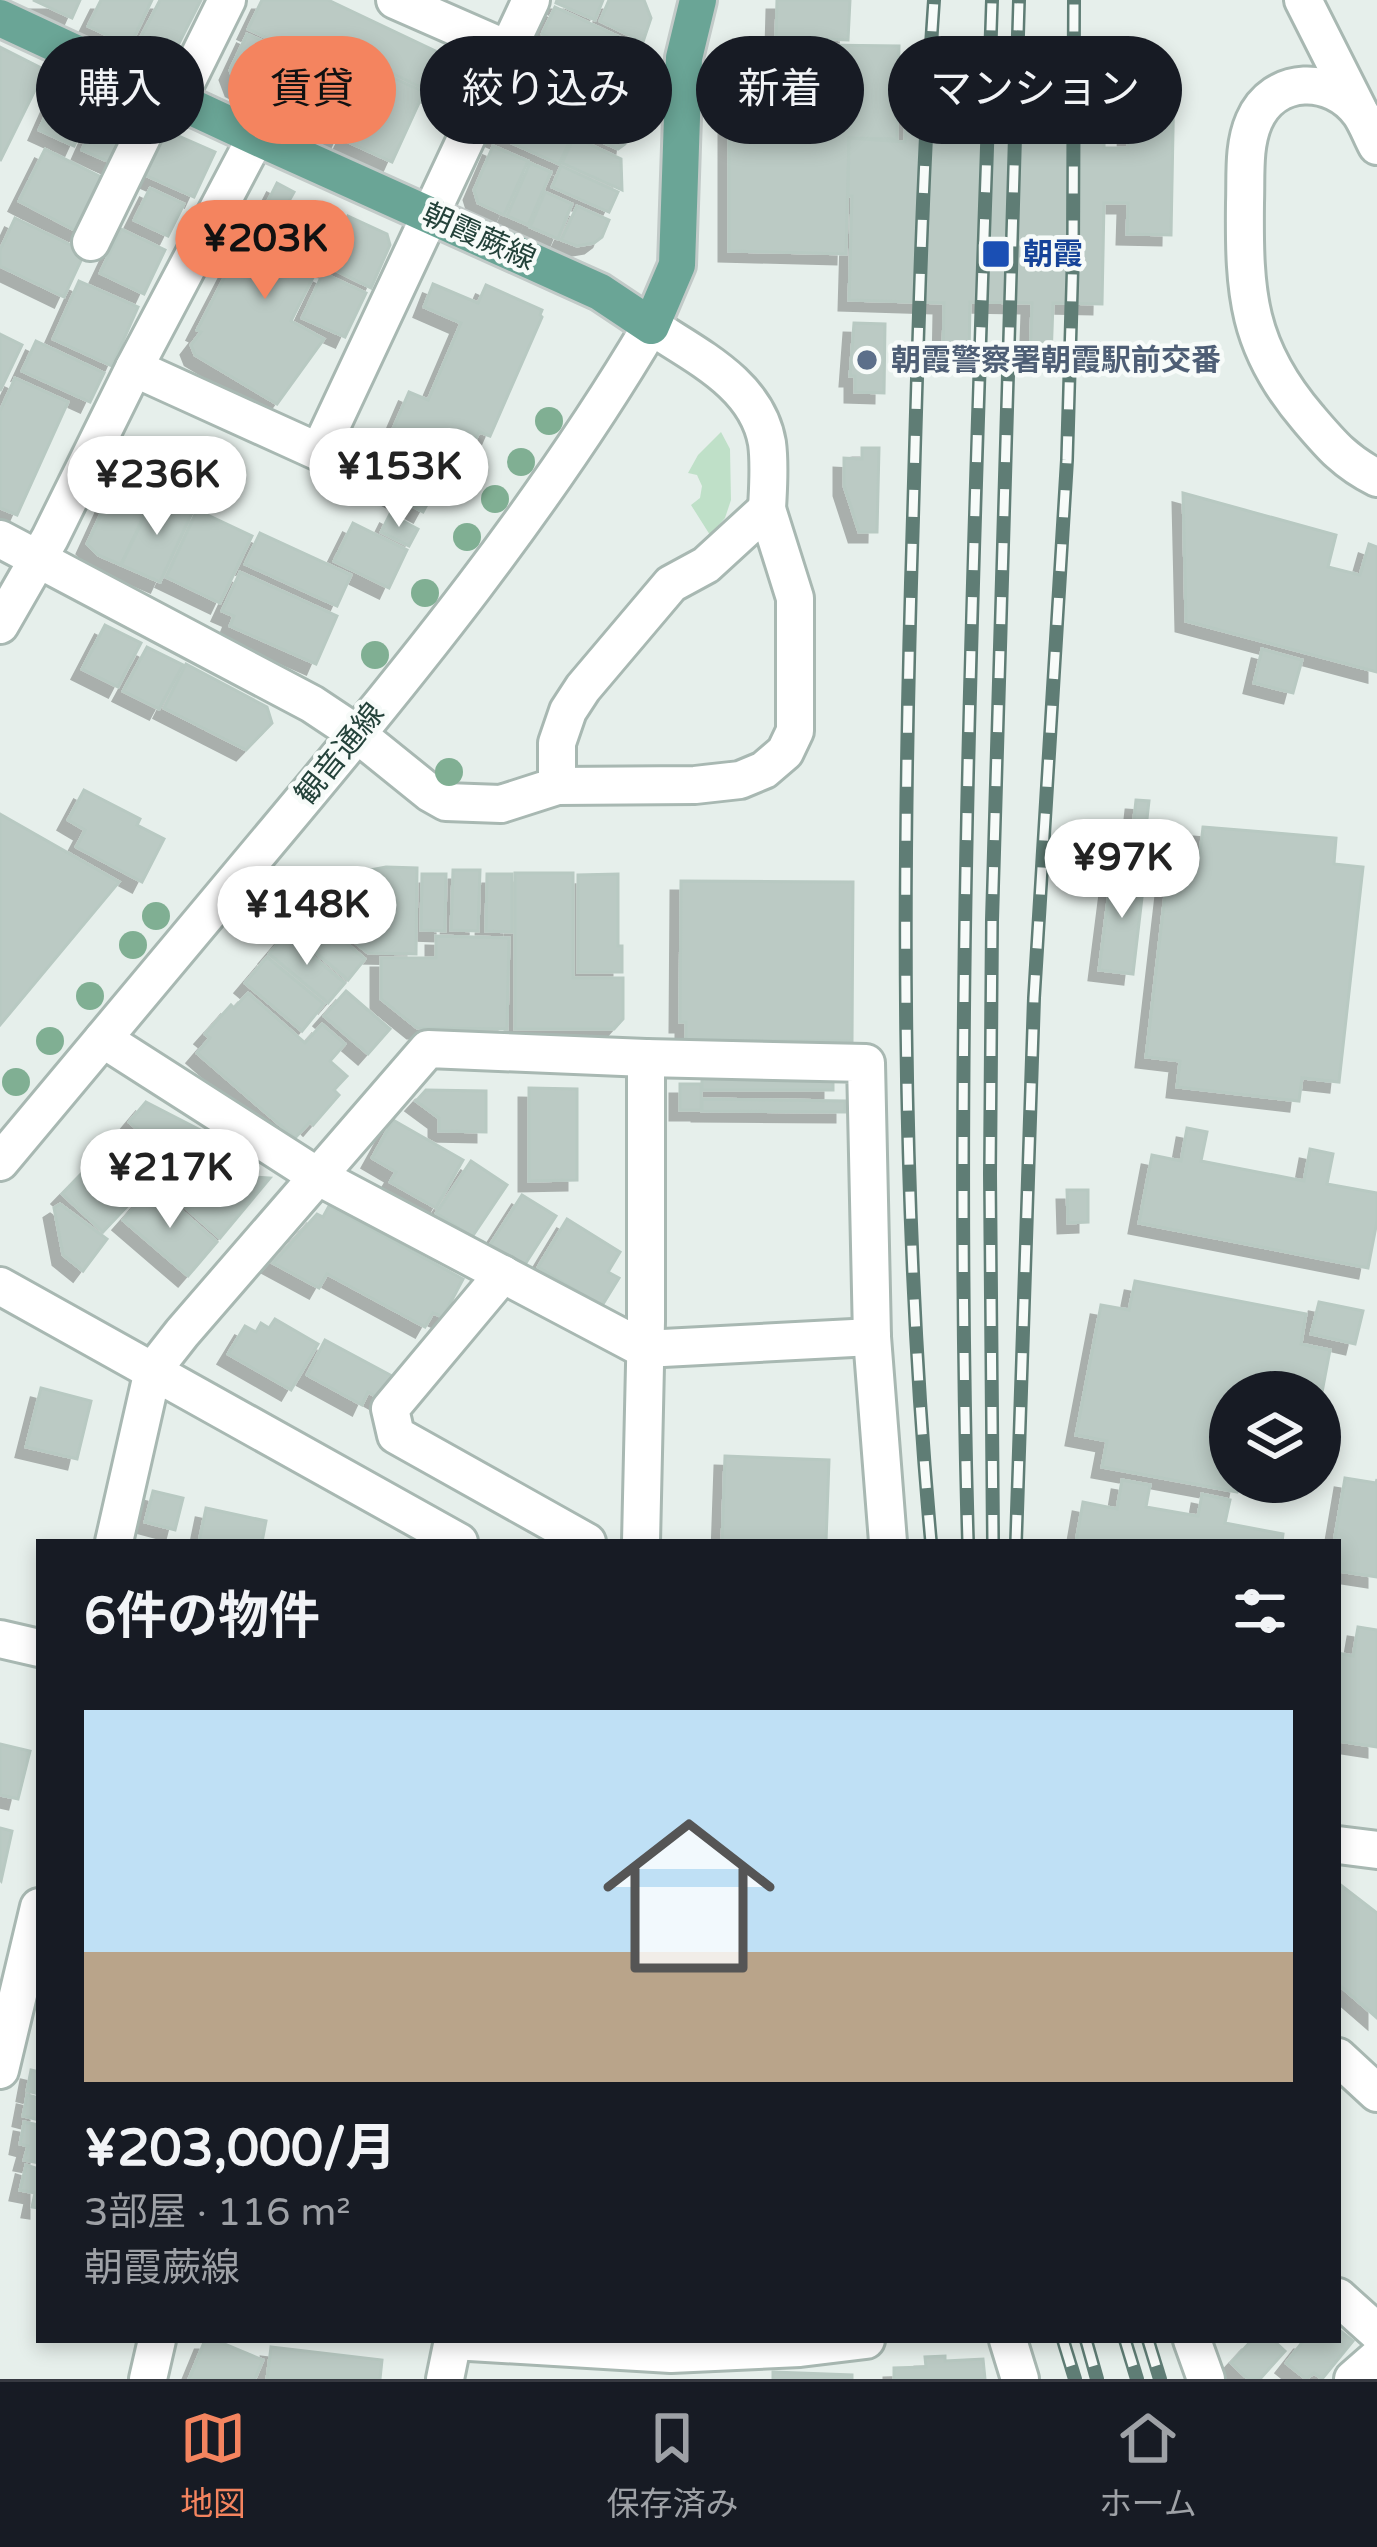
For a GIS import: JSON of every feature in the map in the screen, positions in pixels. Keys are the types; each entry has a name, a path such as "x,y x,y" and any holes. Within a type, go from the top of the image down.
{"main road":[{"path":"651,326 677,265 684,58 698,0"},
{"name":"朝霞蕨線","path":"0,18 38,36"},
{"name":"朝霞蕨線","path":"272,144 600,292 651,326"}],"street":[{"path":"204,38 226,0"},
{"path":"395,0 477,36"},
{"path":"515,36 530,0"},
{"path":"1303,0 1377,146"},
{"path":"1358,110 1322,87 1301,83 1264,105 1255,121 1246,162 1246,261 1258,339 1270,367 1328,442 1351,465 1377,478"},
{"path":"91,242 145,144"},
{"path":"0,626 252,144"},
{"path":"134,368 320,452 464,144"},
{"path":"0,538 312,704 446,802 501,804 557,786 740,780 764,770 785,752 795,730 795,598 767,509 766,441 743,392 651,326"},
{"name":"観音通線","path":"0,1162 358,734 507,545 612,392 651,326"},
{"path":"706,565 767,509"},
{"path":"557,786 557,743 568,711 671,584 730,558 749,558 789,572"},
{"path":"103,1039 317,1176 644,1349 872,1337"},
{"path":"115,1539 153,1370 428,1048 866,1063 872,1337 888,1539"},
{"path":"641,1539 646,1058"},
{"path":"502,1274 390,1408 396,1435 582,1539"},
{"path":"0,1286 454,1539"},
{"path":"0,1639 36,1647"},
{"path":"1341,1845 1377,1850"},
{"path":"0,2070 36,1924"},
{"path":"1341,2060 1377,2092"},
{"path":"1341,2300 1377,2332"},
{"path":"148,2379 156,2343"},
{"path":"445,2379 452,2343"},
{"path":"500,2343 671,2354 800,2344"},
{"path":"1009,2343 1020,2379"},
{"path":"1193,2343 1206,2379"},
{"path":"1353,2379 1377,2358"}],"green space":[{"path":"721,432 730,449 731,500 725,518 710,535 691,505 700,498 702,486 697,475 688,473"}],"building":[{"path":"33,0 80,0 72,18"},
{"path":"101,0 152,0 135,36 109,36 88,26"},
{"path":"160,0 201,0 183,36 141,36"},
{"path":"262,0 328,0 420,44 420,87 396,75 396,36 263,36 248,29"},
{"path":"557,0 603,0 595,20"},
{"path":"609,0 644,0 651,18 645,36 631,36 600,21"},
{"path":"777,0 850,0 848,36 776,36"},
{"path":"555,7 617,36 546,36 542,34"},
{"path":"864,46 888,46 888,139 864,138"},
{"path":"0,47 36,65 36,88 0,161"},
{"path":"396,79 420,90 420,101 392,162 353,144 396,144"},
{"path":"864,139 888,144 1104,144 1104,148 1128,148 1128,144 1173,144 1171,235 1127,234 1128,203 1104,203 1102,304 1053,303 1051,359 1030,359 1032,303 970,302 969,358 943,357 944,303 849,300 849,144 864,144"},
{"path":"85,144 123,144 114,164 82,150"},
{"path":"159,144 197,144 215,152 194,197 145,175"},
{"path":"514,144 568,144 559,164"},
{"path":"571,144 589,144 621,159 622,190 562,163"},
{"path":"729,144 849,144 846,254 729,251"},
{"path":"493,146 528,161 504,215 478,203 474,190"},
{"path":"45,149 105,179 78,232 19,201"},
{"path":"530,163 551,172 528,225 507,216"},
{"path":"561,166 618,192 609,212 552,187"},
{"path":"277,183 294,192 284,210 334,236 291,321 324,339 277,404 195,355 191,345"},
{"path":"150,188 184,204 168,236 134,220"},
{"path":"545,192 572,204 558,239 530,227"},
{"path":"577,206 609,220 594,243 577,246 561,240"},
{"path":"348,216 387,234 390,245 371,288 325,265"},
{"path":"15,218 85,252 64,297 0,266 0,250"},
{"path":"121,229 165,250 144,294 100,273"},
{"path":"323,273 366,293 345,337 302,318"},
{"path":"79,281 138,307 112,366 53,339"},
{"path":"433,284 478,303 486,285 542,310 490,436 479,432 462,471 456,468 451,480 415,465 418,459 386,445 409,392 428,400 461,323 424,307"},
{"name":"朝霞警察署朝霞駅前交番","path":"854,323 885,324 884,393 855,392 855,376 850,376"},
{"path":"0,334 22,345 0,391"},
{"path":"36,341 104,373 90,402 22,371"},
{"path":"15,378 68,402 17,515 0,508 0,411"},
{"path":"862,448 879,448 877,532 859,532 844,486 844,458 862,459"},
{"path":"369,466 430,499 423,512 362,478"},
{"path":"121,470 158,487 121,565 87,544"},
{"path":"1183,493 1336,535 1328,567 1360,575 1369,544 1377,547 1377,672 1186,621"},
{"path":"155,494 193,511 160,582 121,565"},
{"path":"197,510 252,536 220,603 166,577"},
{"path":"390,514 418,529 409,546 381,532"},
{"path":"353,523 407,550 389,588 334,561"},
{"path":"260,533 351,575 337,606 245,564"},
{"path":"240,572 337,616 316,664 230,626 234,616 222,611"},
{"path":"105,625 141,643 118,687 82,669"},
{"path":"147,647 183,665 159,709 123,691"},
{"path":"1262,649 1302,660 1293,693 1254,683"},
{"path":"186,664 267,707 272,723 246,750 164,708"},
{"path":"84,790 140,819 137,825 164,839 142,882 76,847 85,830 68,820"},
{"path":"1136,800 1149,801 1146,828 1133,827"},
{"path":"0,814 119,882 0,1025"},
{"path":"1203,827 1336,838 1334,864 1363,867 1339,1082 1302,1078 1299,1101 1177,1087 1180,1061 1146,1057 1170,851 1200,854"},
{"path":"1123,840 1145,843 1142,862 1121,858"},
{"path":"386,867 417,868 416,954 368,953 315,910 348,879"},
{"path":"1112,868 1145,872 1133,974 1099,970"},
{"path":"453,870 480,870 478,931 451,930"},
{"path":"515,873 573,873 573,978 623,978 623,1019 614,1029 515,1029"},
{"path":"422,874 446,874 445,931 421,930"},
{"path":"487,874 512,874 512,932 486,931"},
{"path":"618,874 622,972 578,972 578,875"},
{"path":"681,881 853,882 852,1041 686,1040 686,1022 680,1022"},
{"path":"309,911 365,959 348,980 291,932"},
{"path":"286,934 345,983 328,1003 269,954"},
{"path":"436,936 509,938 507,1029 417,1028 381,999 381,958 436,958"},
{"path":"267,957 324,1004 302,1031 245,983"},
{"path":"346,991 390,1029 368,1054 324,1016"},
{"path":"248,993 305,1043 322,1024 345,1044 330,1061 347,1076 334,1090 339,1095 295,1138 197,1053 210,1038 205,1034"},
{"path":"702,1078 833,1079 833,1090 702,1090"},
{"path":"680,1084 701,1084 701,1110 680,1110"},
{"path":"529,1088 577,1089 577,1180 529,1181"},
{"path":"426,1090 486,1091 486,1132 439,1131 439,1118 416,1101"},
{"path":"702,1099 845,1101 845,1112 702,1111"},
{"path":"146,1102 202,1131 174,1161 129,1122"},
{"path":"393,1120 463,1160 436,1208 390,1182 396,1172 372,1158"},
{"path":"1187,1128 1207,1132 1201,1161 1304,1181 1310,1149 1333,1154 1327,1184 1377,1193 1368,1268 1139,1223 1152,1155 1181,1161"},
{"path":"123,1131 163,1168 103,1232 62,1194"},
{"path":"213,1143 254,1177 270,1178 220,1238 159,1184 177,1183"},
{"path":"471,1161 507,1185 472,1237 436,1213"},
{"path":"153,1186 217,1242 188,1276 123,1220"},
{"path":"1067,1190 1088,1190 1088,1222 1068,1223"},
{"path":"522,1195 556,1216 524,1266 490,1245"},
{"path":"60,1204 107,1239 83,1271 63,1255 54,1208"},
{"path":"329,1206 463,1279 443,1317 433,1313 425,1327 327,1274 319,1288 273,1263"},
{"path":"567,1219 620,1252 608,1272 619,1278 600,1309 538,1267"},
{"path":"1135,1281 1306,1314 1301,1344 1330,1350 1326,1371 1209,1371 1209,1487 1102,1467 1107,1441 1076,1435 1101,1305 1129,1310"},
{"path":"1319,1302 1363,1311 1355,1344 1311,1334"},
{"path":"275,1319 318,1344 291,1390 228,1354 245,1326 256,1332 261,1323 269,1328"},
{"path":"325,1340 394,1377 382,1400 368,1392 362,1405 307,1375"},
{"path":"41,1388 91,1401 77,1459 26,1447"},
{"path":"725,1456 829,1460 826,1539 722,1539"},
{"path":"1345,1478 1376,1483 1377,1479 1377,1577 1341,1571 1341,1539 1335,1539"},
{"path":"1122,1480 1150,1485 1146,1507 1198,1516 1202,1494 1209,1496 1209,1503 1229,1503 1225,1523 1283,1534 1282,1539 1077,1539 1083,1502 1117,1509"},
{"path":"153,1491 183,1498 175,1530 145,1522"},
{"path":"206,1508 266,1521 263,1539 200,1539"},
{"path":"1358,1627 1377,1630 1377,1747 1341,1741 1341,1654 1353,1656"},
{"path":"0,1744 30,1751 18,1799 0,1795"},
{"path":"0,1828 12,1831 1,1881 0,1880"},
{"path":"1341,1885 1377,1913 1377,2018 1341,1987"},
{"path":"31,2070 36,2071 36,2093 27,2091"},
{"path":"27,2095 36,2097 36,2119 23,2116"},
{"path":"24,2122 36,2124 36,2162 24,2160 28,2146 20,2144"},
{"path":"26,2165 36,2168 36,2208 32,2207 35,2193 20,2190"},
{"path":"1341,2331 1353,2341 1322,2379 1314,2373 1306,2379 1286,2363 1302,2343 1341,2343"},
{"path":"204,2343 222,2343 263,2360 255,2379 189,2379"},
{"path":"1249,2343 1276,2343 1285,2351 1260,2379 1248,2379 1231,2363"},
{"path":"271,2347 382,2360 380,2379 267,2379"},
{"path":"945,2356 945,2361 983,2359 985,2379 894,2379 894,2368 926,2367 925,2357"},
{"path":"773,2372 852,2375 852,2379 773,2379"}],"railway":[{"path":"931,1539 909,1158 906,902 909,645 934,0"},
{"path":"968,1539 965,963 992,0"},
{"path":"993,1539 992,920 1019,0"},
{"path":"1016,1539 1034,998 1067,460 1074,0"},
{"path":"1064,2343 1075,2379"},
{"path":"1087,2343 1097,2379"},
{"path":"1126,2343 1137,2379"},
{"path":"1149,2343 1160,2379"}],"place":[{"name":"朝霞","path":"996,254"},
{"name":"朝霞警察署朝霞駅前交番","path":"867,360"}]}
